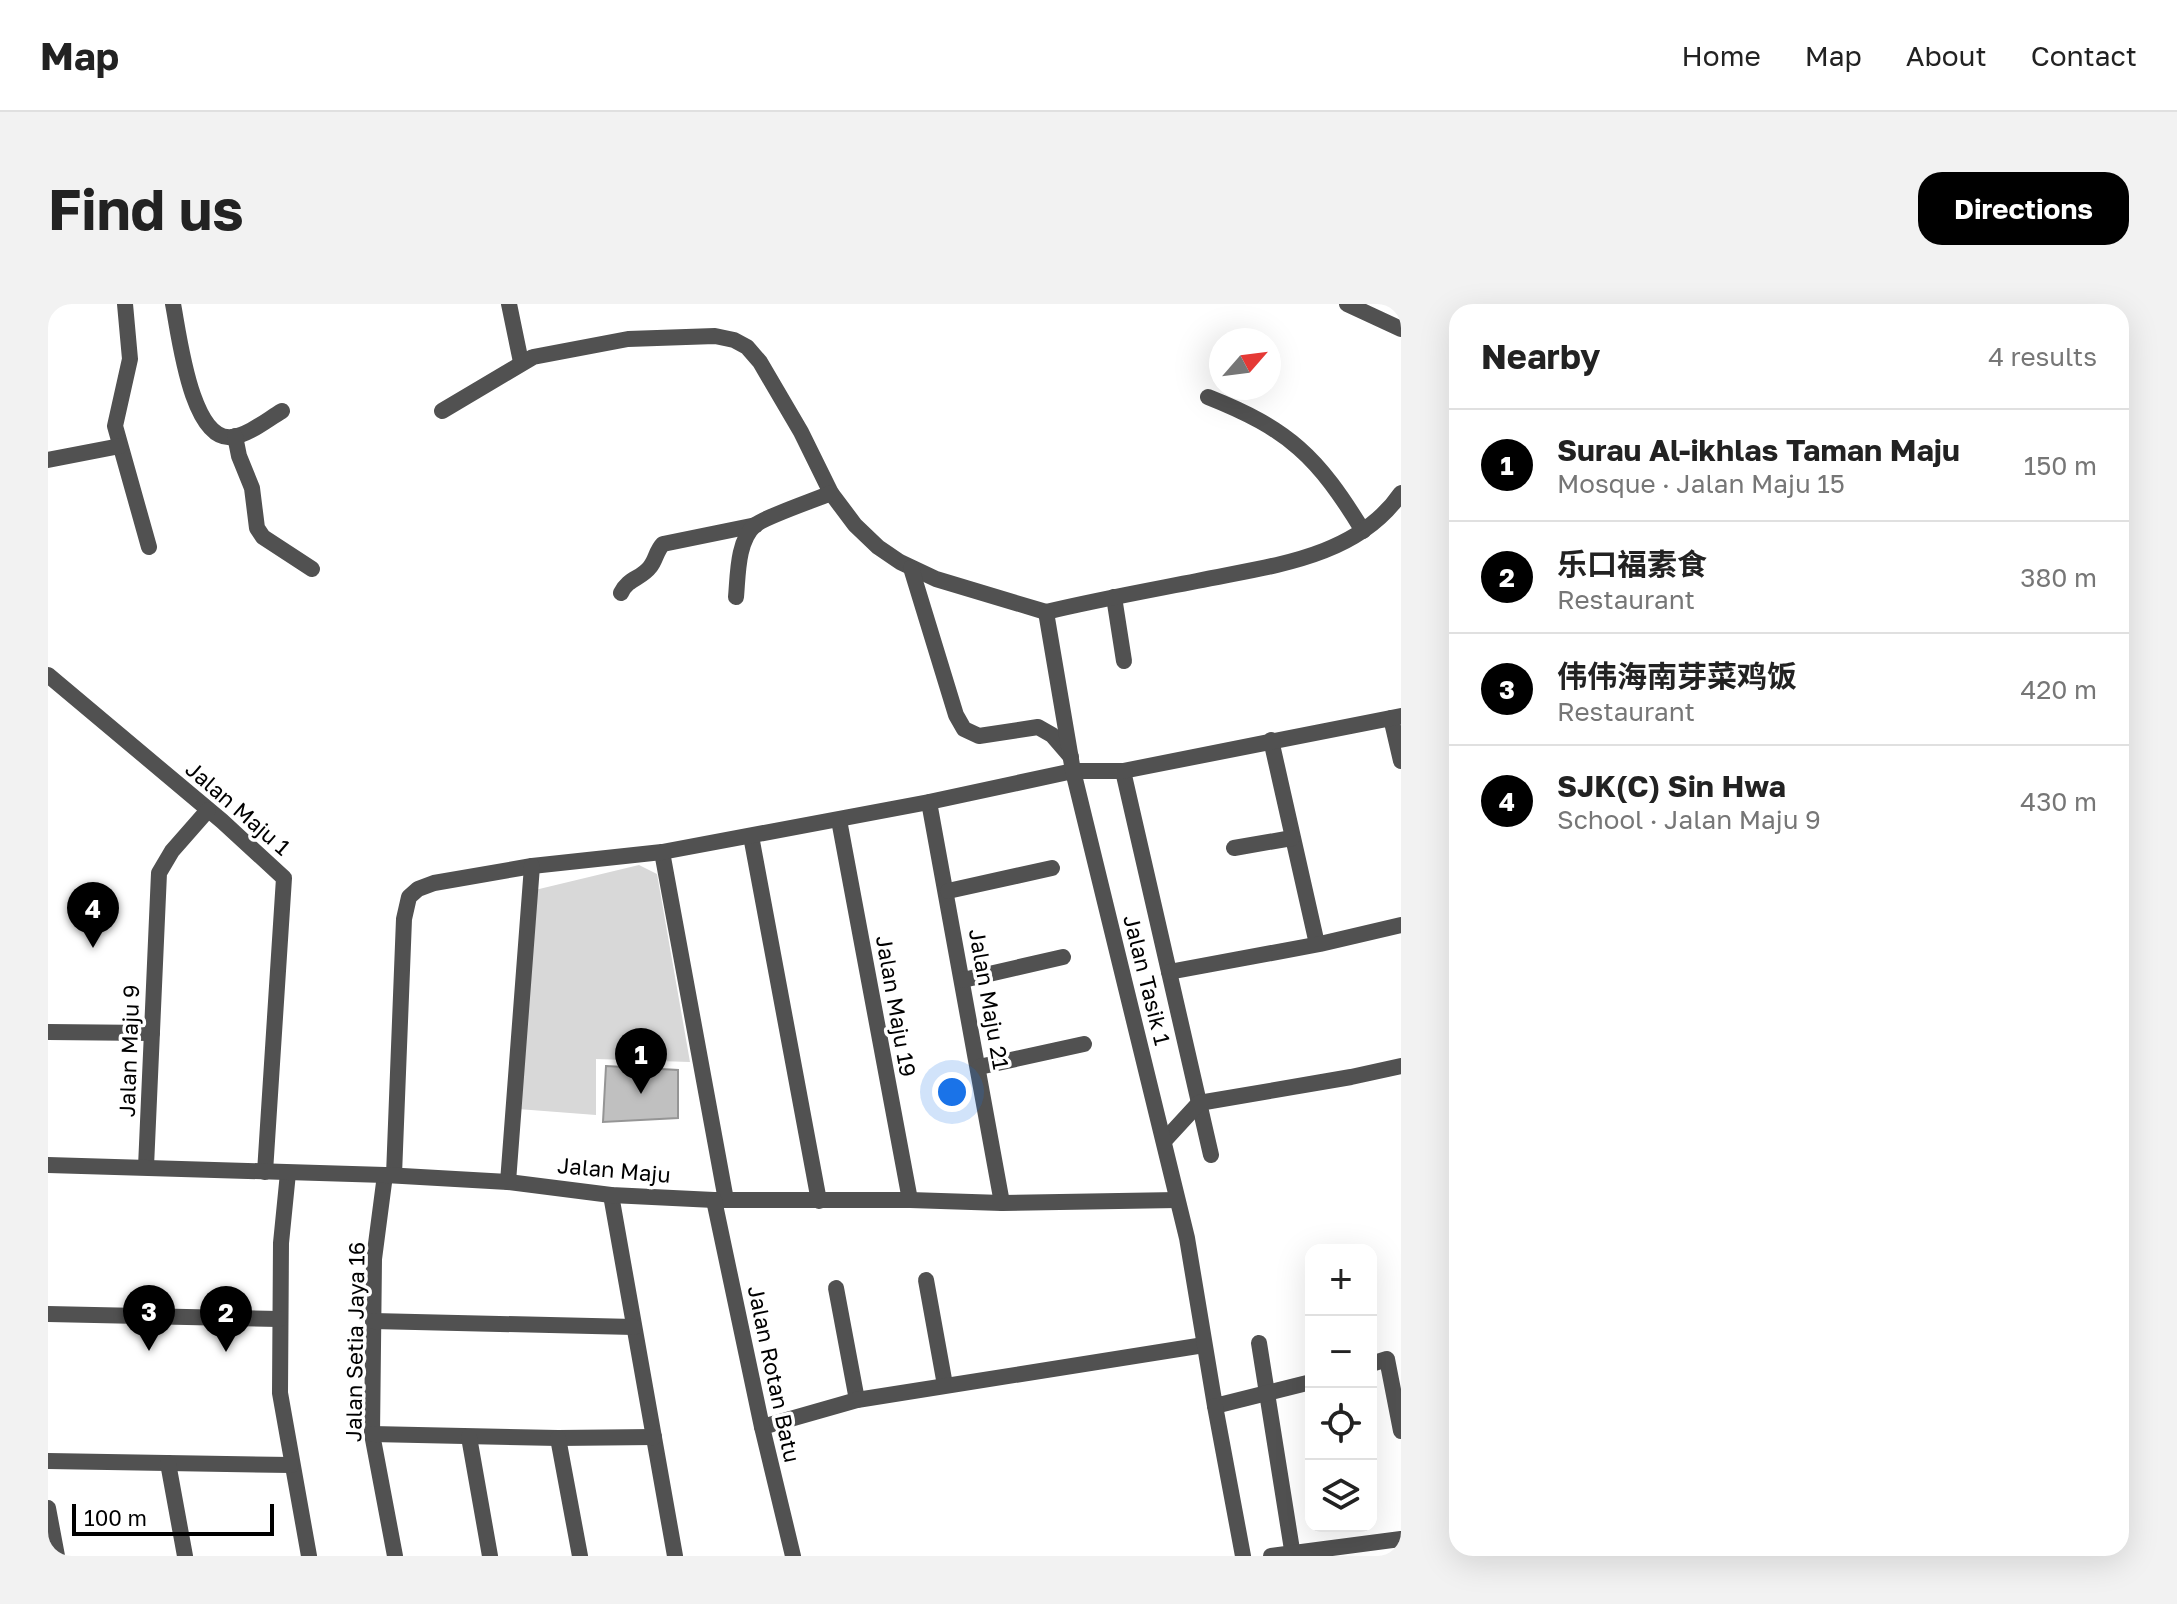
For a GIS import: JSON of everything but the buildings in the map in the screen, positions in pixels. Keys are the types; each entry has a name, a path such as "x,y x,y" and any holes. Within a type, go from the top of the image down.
{"street":[{"path":"125,304 130,359 115,426 149,547"},
{"path":"173,304 192,392 208,427 218,435 235,436 282,411"},
{"path":"509,304 521,362"},
{"path":"1347,304 1401,329"},
{"path":"442,411 508,374 521,362 628,339 715,336 734,340 747,347 760,362 801,432 831,493 855,525 878,547 911,568 936,579 1046,612 1301,559 1363,531 1390,509 1401,493"},
{"path":"1208,397 1251,414 1301,449 1336,487 1363,531"},
{"path":"235,436 239,456 252,488 257,528 263,537 312,569"},
{"path":"48,460 120,446"},
{"path":"621,593 626,583 649,569 663,544 756,525 831,493"},
{"path":"736,597 744,545 756,525"},
{"path":"911,568 956,715 964,729 979,736 1038,727 1052,735 1072,764"},
{"path":"1114,597 1124,661"},
{"name":"Jalan Tasik 1","path":"1046,612 1072,764 1187,1238 1243,1556"},
{"name":"Jalan Maju 1","path":"48,675 284,878 265,1172"},
{"path":"508,1182 532,866 662,852 839,820 929,802 1072,764 1123,771 1396,717 1401,761"},
{"path":"1271,740 1317,944"},
{"path":"1123,771 1211,1155"},
{"name":"Jalan Maju 21","path":"929,802 948,891 1002,1203"},
{"name":"Jalan Maju 9","path":"146,1167 159,873 172,851 208,810"},
{"name":"Jalan Maju 19","path":"839,820 910,1200"},
{"path":"751,836 819,1201"},
{"path":"1234,848 1292,838"},
{"name":"Jalan Rotan Batu","path":"662,852 720,1200 762,1427 793,1556"},
{"name":"Jalan Setia Jaya 16","path":"395,1556 372,1434 373,1321 374,1259 390,1175 404,919 409,897 418,889 434,883 532,866"},
{"path":"948,891 1052,868"},
{"path":"1169,972 1401,925"},
{"path":"963,980 1063,957"},
{"path":"48,1032 152,1033"},
{"path":"979,1067 1084,1044"},
{"path":"1164,1141 1199,1103 1401,1066"},
{"name":"Jalan Maju","path":"48,1165 390,1175 508,1182 611,1195 720,1200 1002,1203 1177,1200"},
{"path":"288,1173 281,1243 280,1393 309,1556"},
{"path":"611,1195 675,1556"},
{"path":"926,1280 945,1385"},
{"path":"836,1288 857,1400"},
{"path":"48,1314 279,1319"},
{"path":"373,1321 634,1327"},
{"path":"1259,1343 1293,1554"},
{"path":"762,1427 857,1400 1204,1345"},
{"path":"1386,1360 1401,1431"},
{"path":"1215,1406 1305,1384"},
{"path":"372,1434 654,1437"},
{"path":"469,1437 490,1556"},
{"path":"558,1438 580,1556"},
{"path":"48,1461 291,1465"},
{"path":"168,1463 185,1556"},
{"path":"48,1508 57,1556"},
{"path":"1271,1556 1401,1539"}],"shaded area":[{"path":"639,865 657,874 690,1062 596,1059 596,1115 518,1109 535,890"}],"place":[{"name":"SJK(C) Sin Hwa","path":"93,948"},
{"name":"Surau Al-ikhlas Taman Maju","path":"641,1094"},
{"name":"伟伟海南芽菜鸡饭","path":"149,1351"},
{"name":"乐口福素食","path":"226,1352"}]}
